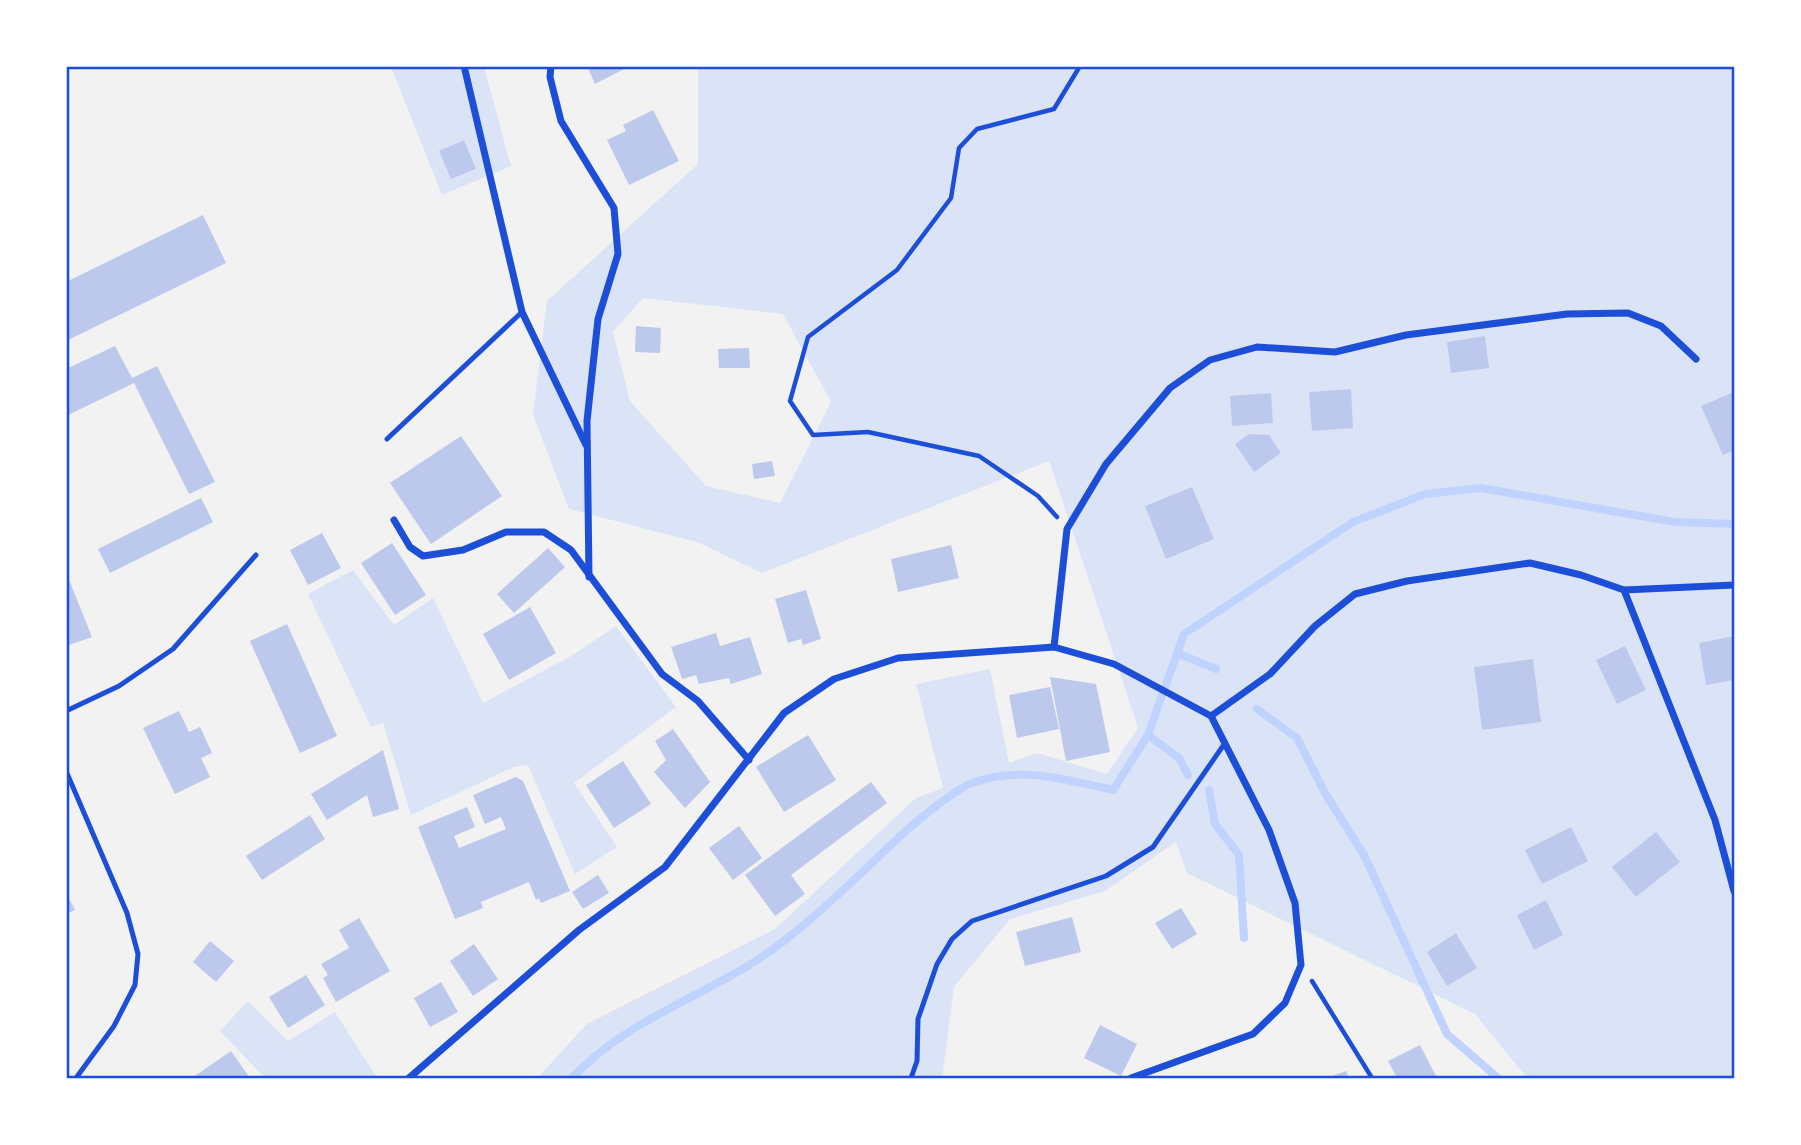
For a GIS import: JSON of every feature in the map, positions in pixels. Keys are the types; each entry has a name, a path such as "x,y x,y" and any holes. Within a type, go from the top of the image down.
{"street":[{"path":"464,66 522,312 588,449"},
{"path":"551,66 550,77 561,121 614,208 618,254 598,319 587,421 589,577"},
{"path":"1054,647 1067,529 1106,464 1170,388 1210,360 1258,346 1335,352 1406,335 1567,314 1628,313 1661,326 1696,359"},
{"path":"394,520 410,547 423,555 463,550 506,532 544,532 571,550 662,674 698,701 749,760"},
{"path":"1211,716 1270,674 1315,626 1354,594 1407,581 1530,563 1581,575 1624,590 1734,585"},
{"path":"1624,590 1715,820 1734,891"},
{"path":"409,1079 579,930 665,867 784,713 834,679 898,658 1054,647 1114,664 1211,716 1269,830 1295,903 1301,965 1285,1003 1253,1034 1131,1079"}],"lane":[{"path":"387,439 522,312"},
{"path":"66,711 120,686 173,649 256,555"},
{"path":"911,1079 917,1061 918,1019 937,964 952,939 972,921 1106,876 1153,848 1224,743"},
{"path":"66,771 127,914 138,954 135,985 114,1026 76,1079"}],"path":[{"path":"1067,529 1038,496 979,456 868,432 814,435 790,401 808,337 897,270 951,198 959,148 977,130 1054,109 1080,66"},
{"path":"1301,965 1372,1079"}],"shaded area":[{"path":"391,67 484,67 511,166 442,195"},
{"path":"698,67 1734,67 1734,1078 1527,1078 1475,1014 1187,873 1176,842 1105,891 1010,919 954,987 942,1078 537,1078 587,1024 775,929 916,798 943,788 916,684 990,669 1009,763 1037,753 1107,774 1138,728 1049,461 762,573 697,542 569,509 533,415 547,301 698,164","holes":["643,298 783,314 831,402 780,503 706,486 630,401 613,332"]},
{"path":"353,570 394,625 433,598 483,703 571,656 616,626 676,707 574,783 617,847 575,874 528,765 514,767 411,815 383,723 371,727 308,594"},
{"path":"248,1001 288,1041 335,1012 377,1078 265,1078 220,1031"}],"building":[{"path":"587,66 630,66 595,84"},
{"path":"653,110 679,161 629,185 607,140 626,131 623,125"},
{"path":"464,140 476,169 451,179 439,151"},
{"path":"203,215 226,263 66,341 66,282"},
{"path":"636,326 661,328 660,353 635,352"},
{"path":"1485,336 1489,368 1451,373 1447,342"},
{"path":"115,346 132,378 157,366 215,482 189,494 134,383 66,416 66,369"},
{"path":"749,348 750,368 719,368 718,349"},
{"path":"1351,389 1353,428 1312,431 1309,392"},
{"path":"1734,392 1734,450 1723,455 1701,406"},
{"path":"1271,393 1273,423 1232,426 1230,396"},
{"path":"1249,434 1269,435 1281,453 1254,472 1235,444"},
{"path":"461,436 502,496 431,544 390,483"},
{"path":"772,461 775,476 754,479 752,464"},
{"path":"1192,487 1214,539 1166,559 1145,506"},
{"path":"201,498 213,522 110,573 98,549"},
{"path":"322,533 341,568 308,585 290,550"},
{"path":"392,543 426,595 395,615 361,563"},
{"path":"951,545 959,578 898,592 891,559"},
{"path":"548,548 565,567 514,613 497,594"},
{"path":"66,572 92,637 66,646"},
{"path":"806,590 821,639 803,645 801,639 788,643 775,599"},
{"path":"530,607 556,653 509,680 483,634"},
{"path":"287,624 337,736 300,753 250,641"},
{"path":"716,633 720,646 750,637 762,674 731,684 729,678 699,684 696,675 682,679 671,647"},
{"path":"1734,636 1734,680 1706,685 1699,643"},
{"path":"1625,646 1646,690 1617,704 1596,660"},
{"path":"1533,659 1541,722 1482,730 1474,667"},
{"path":"1050,677 1096,684 1110,752 1066,761"},
{"path":"1050,687 1059,729 1017,738 1009,695"},
{"path":"179,711 189,732 200,727 212,753 201,758 210,777 175,794 143,728"},
{"path":"673,729 710,782 685,808 654,772 666,760 655,741"},
{"path":"808,735 836,780 784,812 756,767"},
{"path":"383,750 399,809 373,817 367,795 327,820 311,794"},
{"path":"623,761 651,804 614,828 586,785"},
{"path":"516,777 523,781 570,891 541,903 539,898 536,900 529,882 481,902 483,908 455,919 418,827 467,807 475,827 454,836 459,848 506,829 501,817 485,824 473,795"},
{"path":"871,782 887,803 791,875 805,894 775,916 745,875"},
{"path":"310,815 325,839 262,880 246,856"},
{"path":"739,826 762,858 733,880 709,848"},
{"path":"1571,827 1588,861 1542,884 1525,850"},
{"path":"1656,832 1680,862 1636,897 1612,867"},
{"path":"598,875 609,893 583,909 572,892"},
{"path":"66,893 75,910 66,914"},
{"path":"1546,900 1563,935 1534,950 1517,915"},
{"path":"1181,908 1197,934 1172,949 1155,923"},
{"path":"1072,917 1081,952 1025,966 1016,932"},
{"path":"359,918 390,971 336,1002 323,978 328,975 321,964 349,948 339,930"},
{"path":"1456,933 1477,968 1447,986 1427,952"},
{"path":"210,941 234,961 216,982 193,962"},
{"path":"474,944 498,979 473,996 450,961"},
{"path":"306,975 325,1005 288,1028 269,997"},
{"path":"441,982 458,1012 430,1027 414,998"},
{"path":"1100,1025 1137,1044 1121,1076 1084,1058"},
{"path":"1420,1045 1437,1078 1397,1078 1388,1061"},
{"path":"231,1051 250,1078 192,1078"},
{"path":"1346,1071 1349,1078 1327,1078"}],"waterway":[{"path":"572,1078 591,1060 632,1030 746,967 785,940 908,829 963,787 990,778 1025,775 1061,779 1113,790 1148,735 1184,634 1353,522 1425,494 1481,488 1675,522 1734,524"},
{"path":"1177,653 1216,669"},
{"path":"1257,709 1297,738 1325,793 1364,855 1447,1034 1498,1078"},
{"path":"1148,735 1179,758 1188,775"},
{"path":"1209,790 1215,824 1239,855 1244,938"}]}
